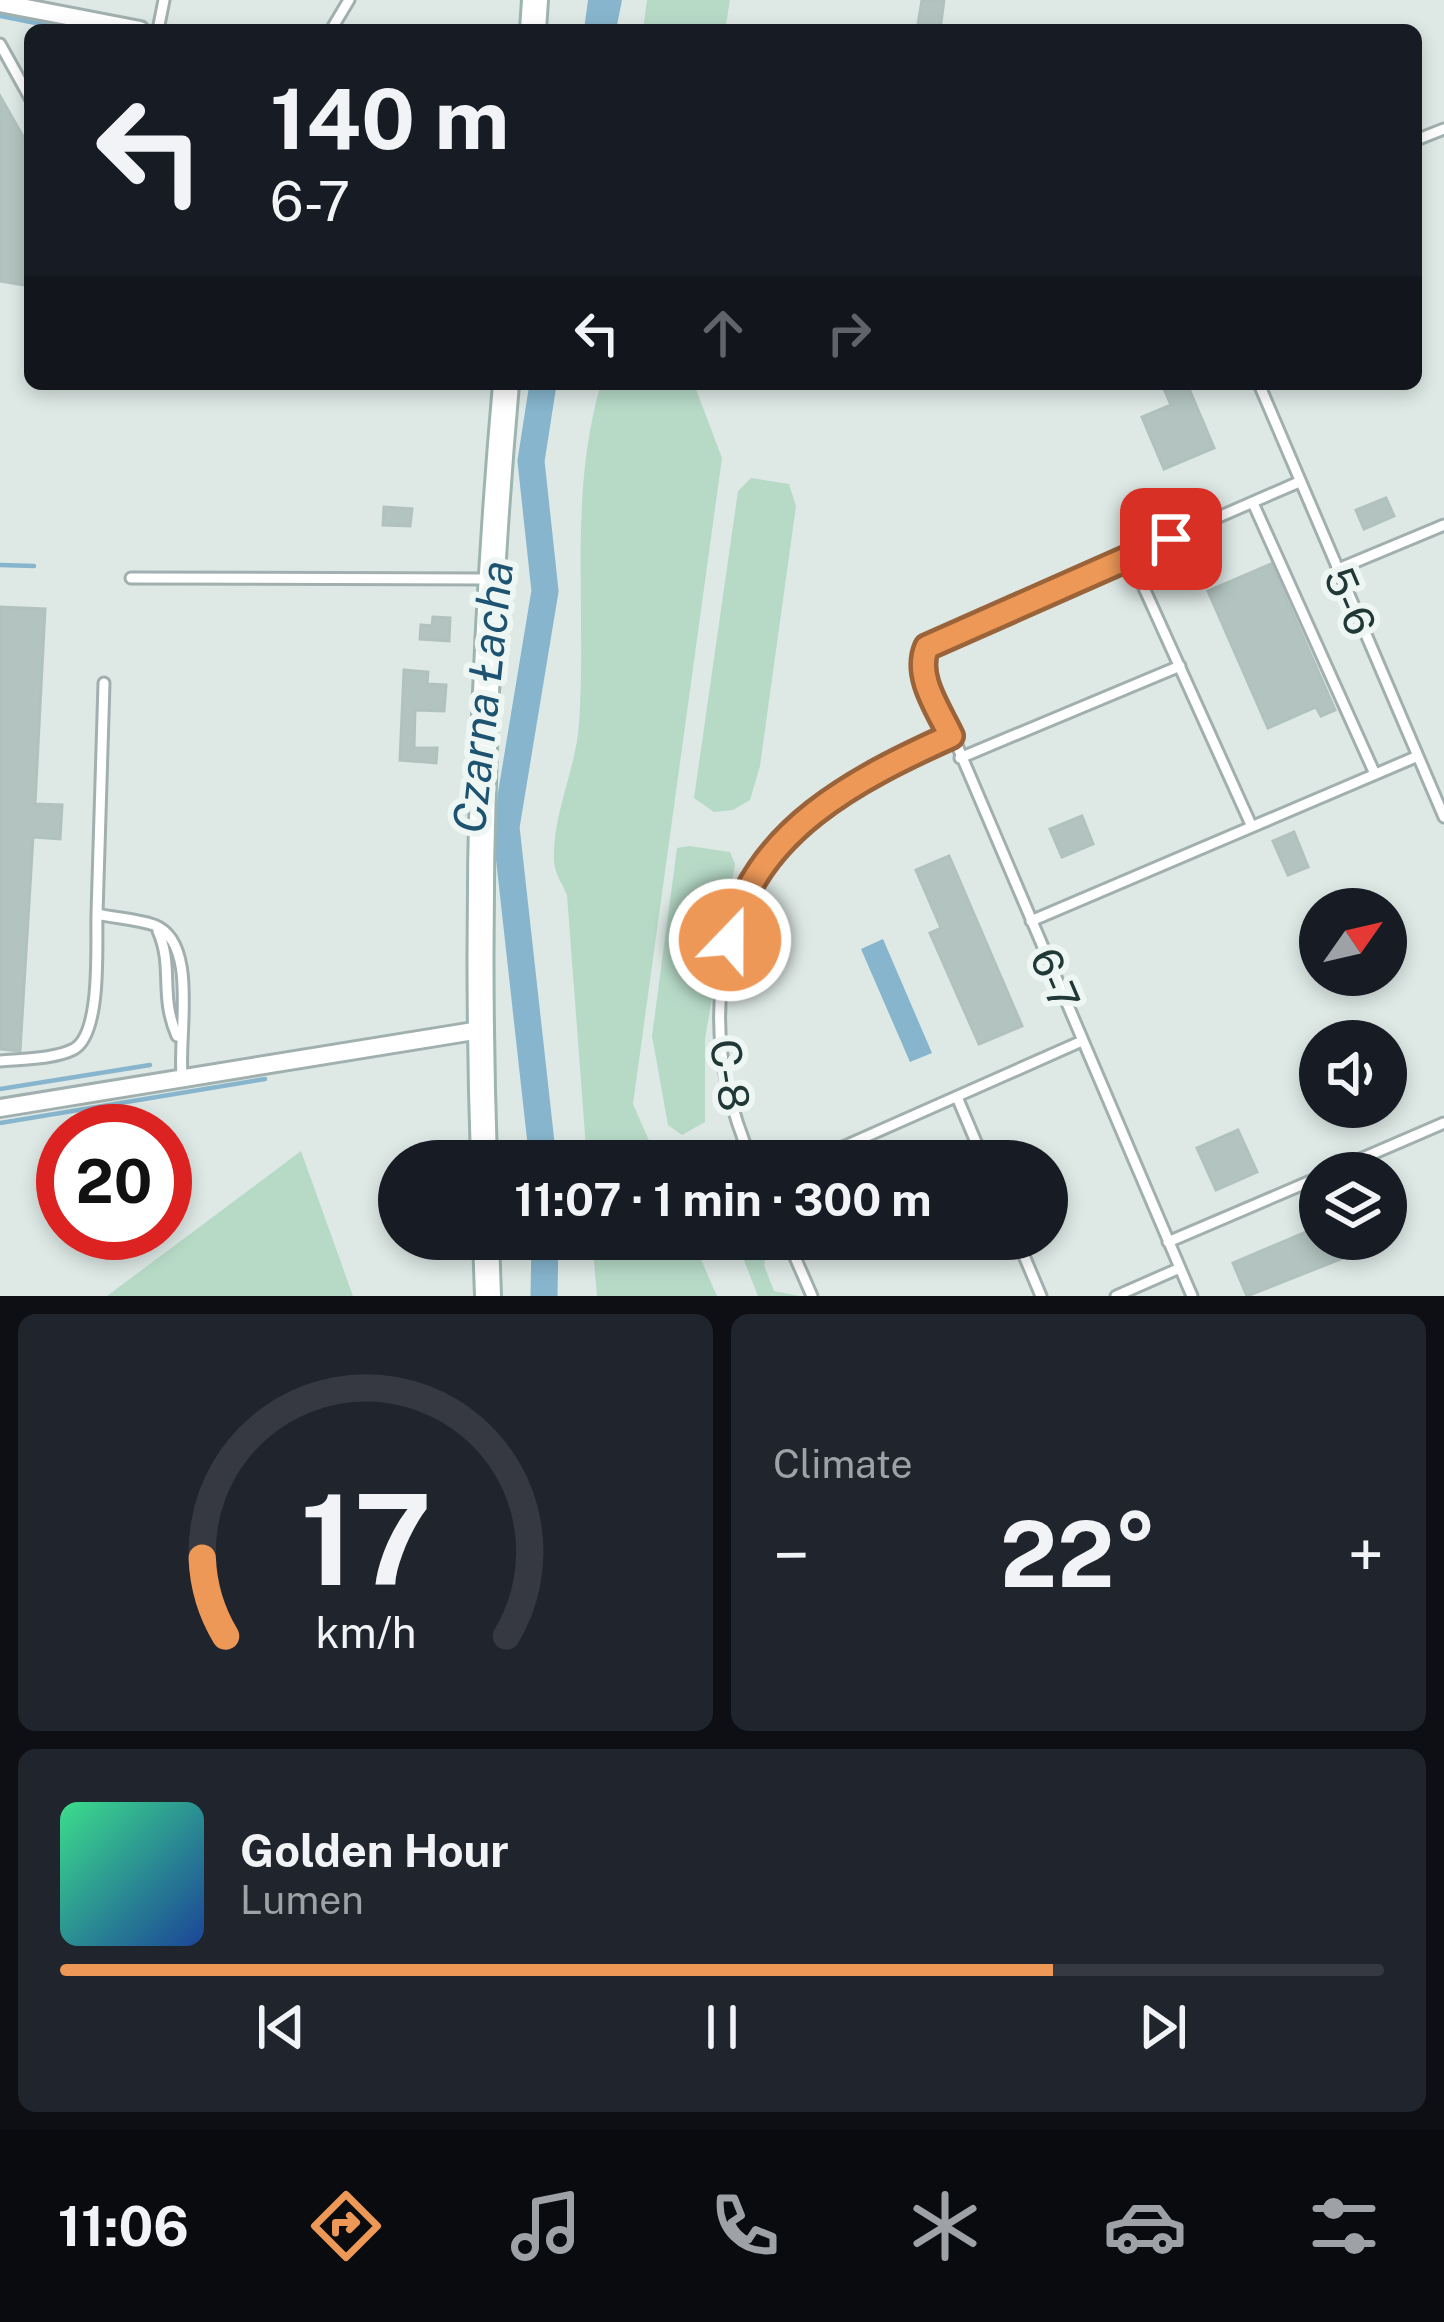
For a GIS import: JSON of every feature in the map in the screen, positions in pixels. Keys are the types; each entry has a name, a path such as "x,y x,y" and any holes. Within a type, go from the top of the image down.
{"main road":[{"path":"483,1140 479,746 505,390"},
{"path":"487,1260 488,1296"}],"street":[{"path":"0,3 109,24"},
{"path":"0,1108 182,1075 249,1072 415,1037 480,1038"}],"lane":[{"path":"0,44 24,87"},
{"name":"5-6","path":"1261,390 1444,817"},
{"path":"1252,827 1130,557 1299,482"},
{"path":"1253,503 1375,774"},
{"path":"1336,570 1444,525"},
{"name":"6-7","path":"1130,557 945,636 927,647 921,661 1192,1296"},
{"path":"131,578 489,579"},
{"path":"960,758 1180,666"},
{"path":"0,1061 70,1052 84,1042 92,1024 104,683"},
{"name":"C-8","path":"743,1140 721,1066 724,966 735,915 765,862 810,814 863,776 951,736"},
{"path":"1031,921 1418,756"},
{"path":"97,914 156,926 175,939 182,962 178,1039 182,1075"},
{"path":"156,926 166,962 164,1005 178,1039"},
{"path":"859,1140 1082,1041"},
{"path":"957,1097 975,1140"},
{"path":"1377,1152 1444,1123"},
{"path":"1168,1242 1299,1186"},
{"path":"796,1260 812,1296"},
{"path":"1026,1260 1041,1296"},
{"path":"1116,1296 1180,1268"}],"green space":[{"path":"647,0 730,0 726,24 644,24"},
{"path":"600,390 696,390 722,458 633,1104 649,1140 585,1140 567,895 554,861 579,724 585,468"},
{"path":"751,478 789,484 796,506 760,766 750,800 733,810 714,812 694,798 738,491"},
{"path":"677,848 730,852 735,864 705,1039 705,1122 682,1135 668,1125 652,1036"},
{"path":"301,1151 353,1296 107,1296 155,1260 192,1260 192,1232"},
{"path":"594,1260 701,1260 717,1296 597,1296"},
{"path":"744,1260 765,1260 774,1291 799,1296 758,1296"}],"water":[{"path":"588,0 622,0 617,24 585,24"},
{"path":"883,939 932,1053 910,1062 861,949"}],"building":[{"path":"922,0 944,0 941,24 918,24"},
{"path":"0,96 24,138 24,285 0,281"},
{"path":"1165,390 1190,390 1214,448 1164,469 1142,417 1171,405"},
{"path":"1386,498 1394,516 1364,529 1356,510"},
{"path":"384,507 412,509 410,526 383,525"},
{"path":"1271,564 1335,710 1321,716 1316,707 1268,728 1208,591"},
{"path":"0,607 45,609 35,804 62,805 60,839 33,837 20,1051 0,1049"},
{"path":"433,617 450,618 449,641 420,639 421,625 432,626"},
{"path":"404,670 428,672 427,684 446,685 444,711 415,710 414,748 437,748 436,763 400,760"},
{"path":"1082,816 1093,844 1062,857 1050,829"},
{"path":"1294,832 1308,867 1288,875 1273,841"},
{"path":"949,856 1022,1026 979,1044 930,933 941,928 916,870"},
{"path":"1238,1130 1257,1172 1216,1190 1197,1148"},
{"path":"1299,1235 1299,1260 1338,1260 1247,1296 1233,1263"}],"waterway":[{"path":"0,16 41,24"},
{"name":"Czarna Łacha","path":"541,1140 506,827 545,591 531,461 542,390"},
{"path":"0,565 34,566"},
{"path":"0,1089 150,1065"},
{"path":"0,1123 265,1079"},
{"name":"Czarna Łacha","path":"544,1296 545,1260"}],"route":[{"path":"730,940 735,915 765,862 810,814 863,776 951,736 927,684 921,661 927,647 1171,539"}]}
